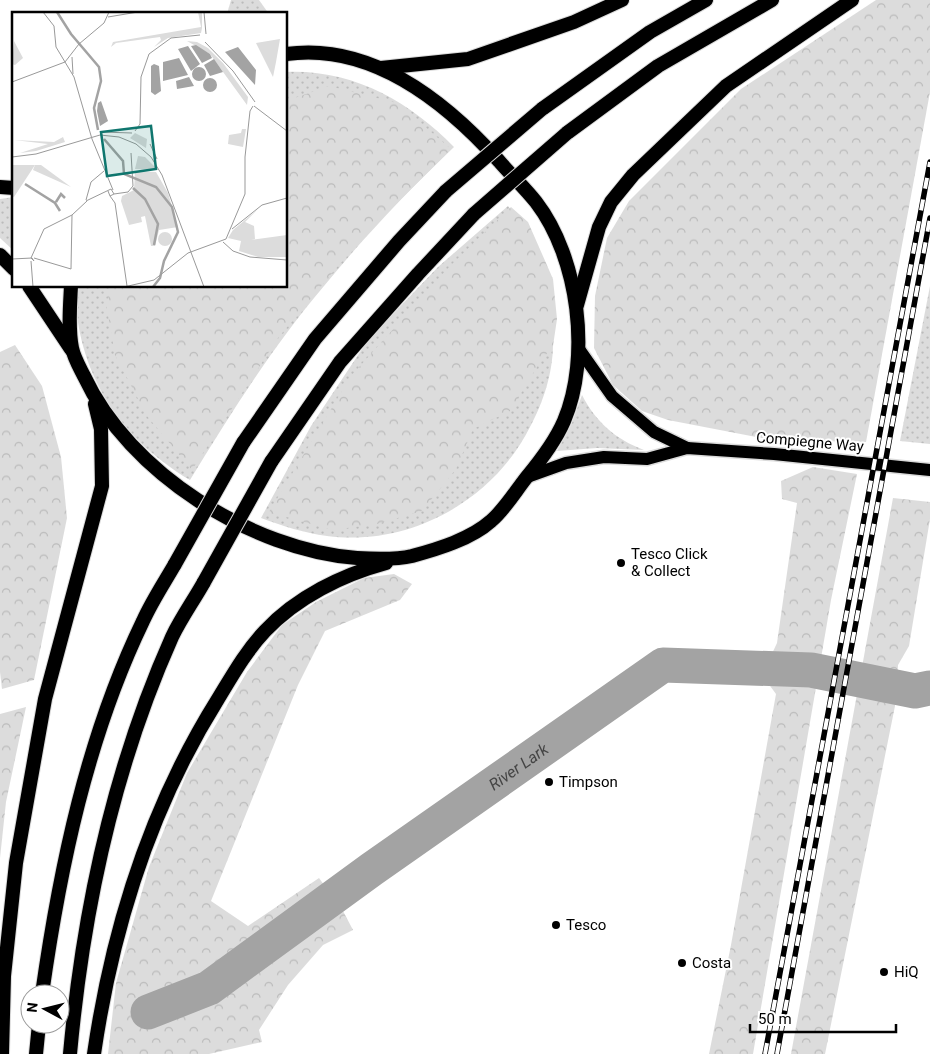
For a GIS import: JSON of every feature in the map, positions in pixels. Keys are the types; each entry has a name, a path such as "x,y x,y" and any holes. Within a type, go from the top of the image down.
{"highway":[{"path":"382,68 468,59 574,22 622,0"},
{"path":"43,984 54,912 74,820 100,732 143,620 243,443 315,340 399,241 446,191 542,109 650,32 706,0"},
{"path":"70,1054 75,997 88,914 105,833 132,745 173,636 271,462 340,362 474,214 566,133 658,66 772,0"},
{"path":"576,308 599,227 611,202 633,175 726,86 852,0"},
{"path":"94,1054 110,963 146,849 165,801 201,726 235,671 265,631 298,603 331,584 366,568 461,539 491,521 547,453 564,422 574,391 579,349 576,308 565,258 537,203 471,130 445,108 382,68 333,55 300,52 288,54"},
{"path":"0,255 12,267"},
{"path":"30,288 72,349 94,397 117,430 163,475 190,495 266,536 328,556 405,557"},
{"path":"71,288 72,349"},
{"path":"2,1054 4,976 16,863 45,699 102,486 102,429 94,397"},
{"path":"36,1054 38,1034"}],"main road":[{"name":"Compiegne Way","path":"579,349 612,396 654,432 686,448"},
{"name":"Compiegne Way","path":"527,477 566,463 604,457 647,459 686,448 774,454 930,470"}],"green space":[{"path":"231,0 259,0 268,12 228,12"},
{"path":"876,0 930,0 930,92 866,442 772,440 668,420 642,411 613,385 594,348 595,296 607,238 629,201 741,89"},
{"path":"288,72 310,72 334,76 378,91 418,115 454,147 403,197 305,309 253,380 190,480 164,463 142,444 122,422 106,399 93,374 83,347 77,317 75,288 288,288"},
{"path":"329,86 397,103 451,149 358,242 278,338 192,470 147,416 115,355 106,303 111,288 288,288 288,100"},
{"path":"12,197 12,249 0,238 0,199"},
{"path":"508,206 520,222 527,237 538,286 553,337 553,355 543,398 530,427 514,453 494,477 471,497 445,513 418,526 388,534 358,538 327,536 294,529 261,518 311,426 368,340 438,267"},
{"path":"511,207 528,222 553,279 557,319 553,346 540,362 510,411 473,429 456,469 422,511 377,524 332,530 269,512 351,376 450,266"},
{"path":"930,286 930,444 900,441"},
{"path":"15,345 42,386 61,457 67,518 34,680 2,689 0,672 0,352"},
{"path":"582,395 587,405 607,428 624,441 644,450 597,448 557,451 571,425"},
{"path":"813,467 857,474 831,600 753,1054 709,1054 731,945 776,694 762,675 777,643 797,503 782,499 781,481"},
{"path":"893,498 930,502 930,519 909,646 898,665 896,701 825,1054 791,1054"},
{"path":"394,574 412,584 400,600 325,631 298,685 211,901 248,926 319,878 343,911 353,930 323,945 288,985 259,1030 262,1042 209,1054 108,1054 116,983 149,867 187,773 247,672 282,625 316,602 364,578"},
{"path":"26,707 6,802 0,858 0,714"}],"waterway":[{"name":"River Lark","path":"148,1012 209,988 372,869 663,665 811,670 915,691 930,688"}],"railway":[{"path":"765,1054 930,162"},
{"path":"777,1054 930,218"}],"place":[{"name":"Tesco Click & Collect","path":"621,563"},
{"name":"Timpson","path":"549,782"},
{"name":"Tesco","path":"556,925"},
{"name":"Costa","path":"682,963"},
{"name":"HiQ","path":"884,972"}]}
